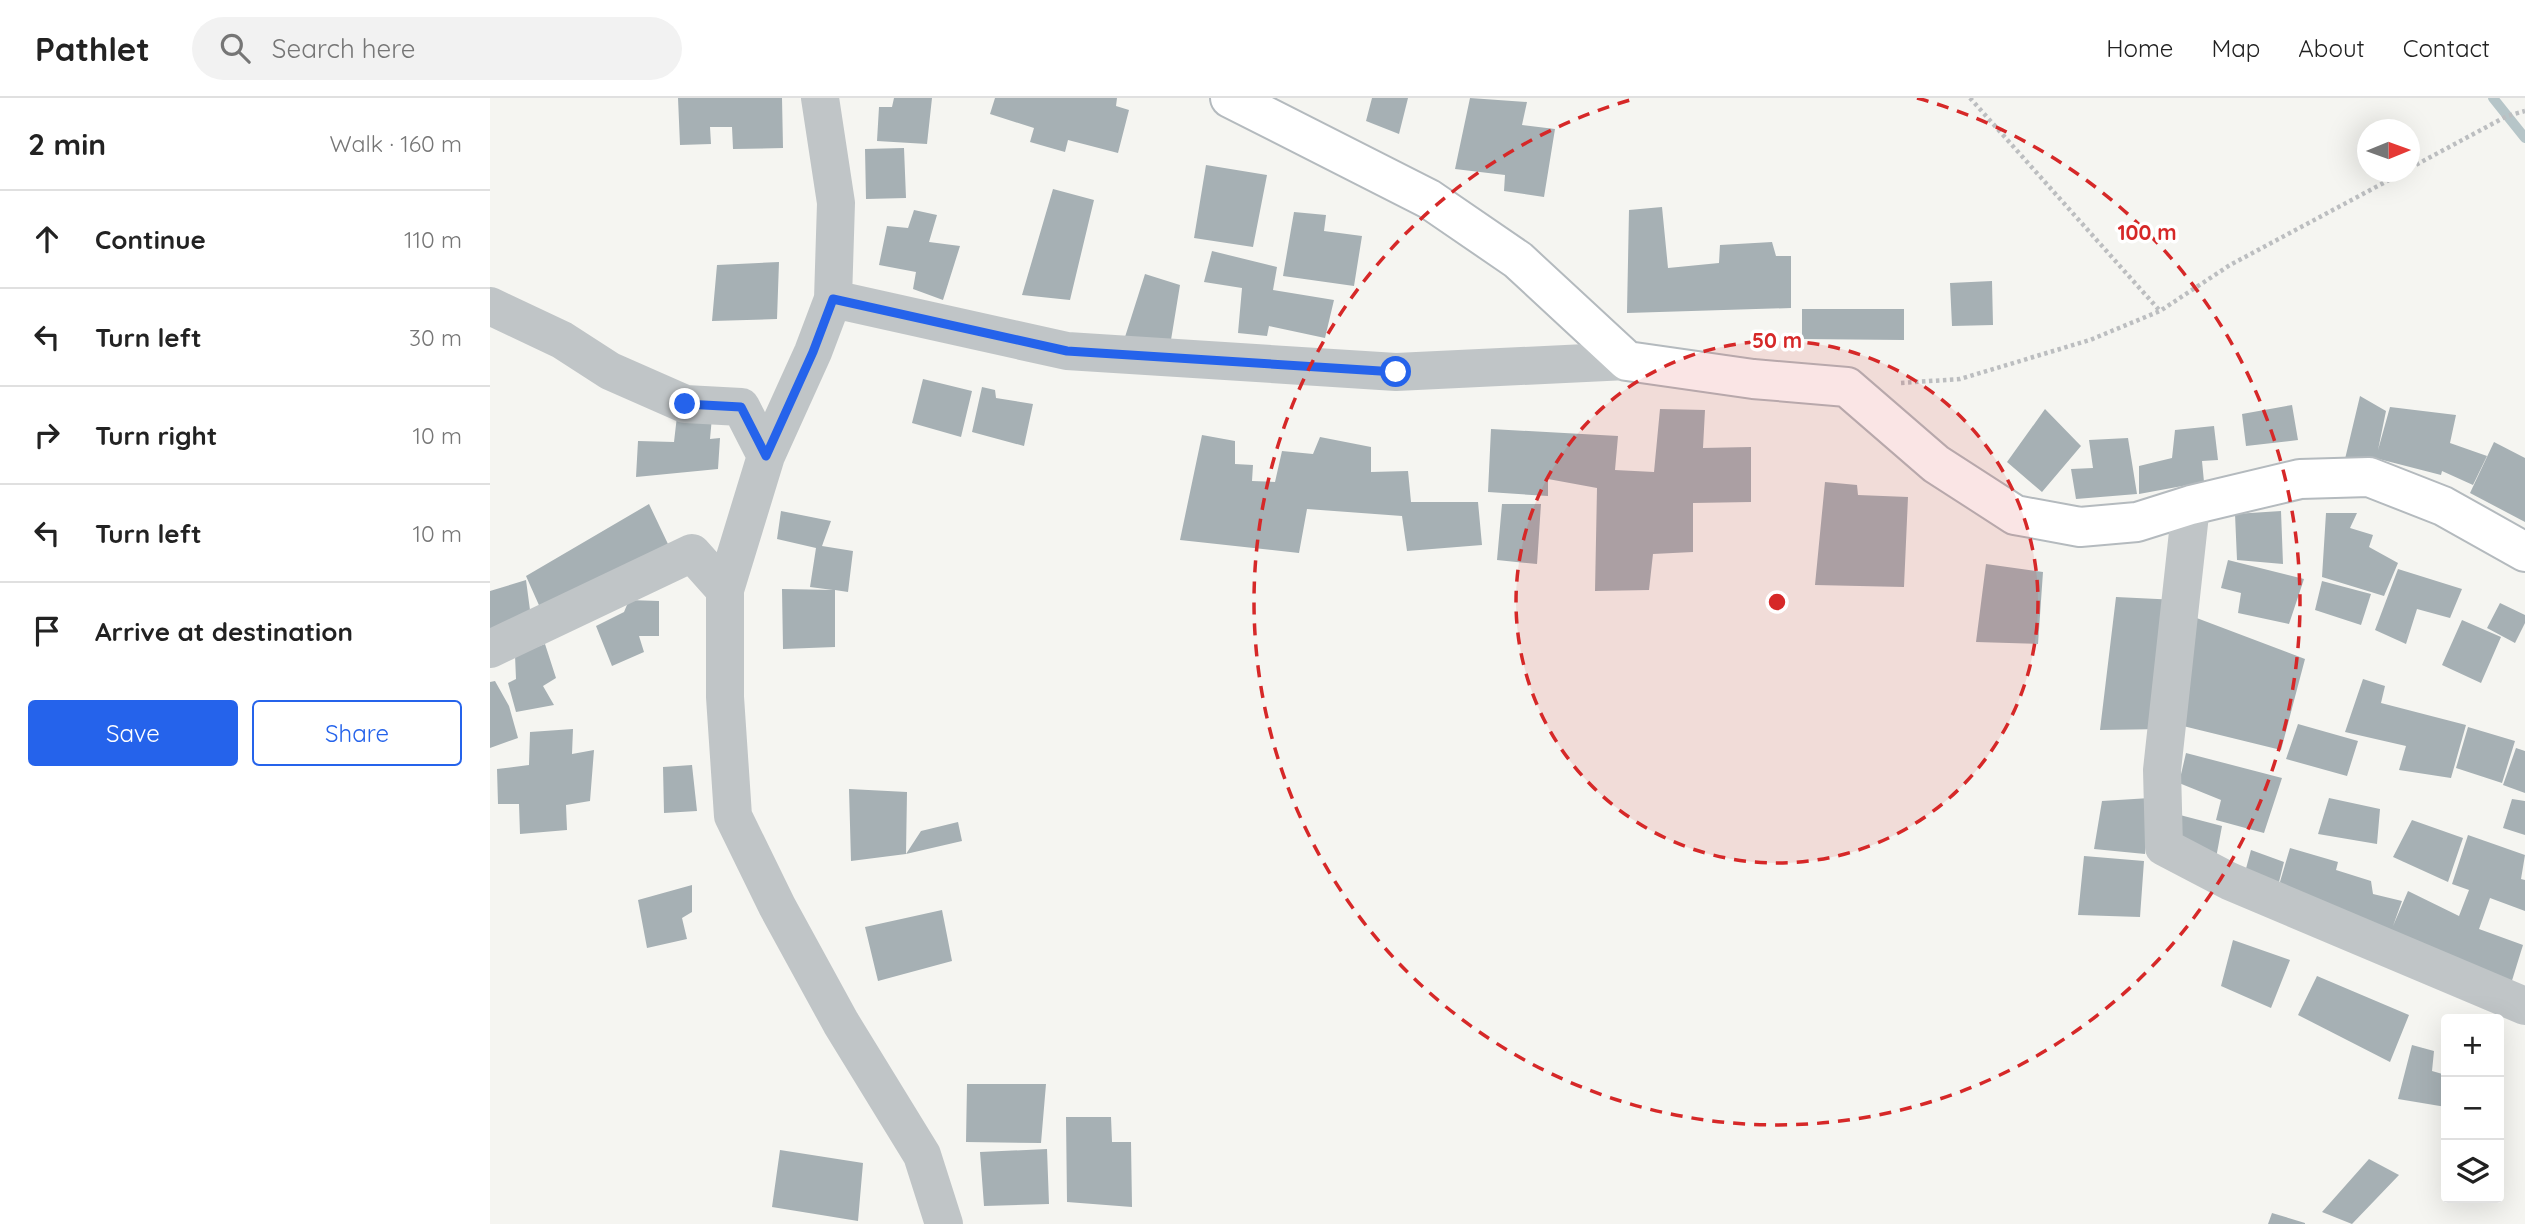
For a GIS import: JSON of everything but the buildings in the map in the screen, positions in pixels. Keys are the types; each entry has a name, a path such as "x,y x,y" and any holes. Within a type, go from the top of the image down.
{"street":[{"path":"820,98 836,203 833,299 813,352 766,456 725,590 725,696 733,816 777,906 841,1023 922,1155 944,1224"},
{"path":"1230,98 1429,200 1518,260 1627,360"},
{"path":"833,299 1067,351 1396,372 1627,360 1753,379 1847,387 1936,464 2015,515 2080,527 2137,523 2191,505 2300,479 2369,477 2443,506 2525,552"},
{"path":"490,306 562,340 610,371 685,404 741,407 766,456"},
{"path":"2191,505 2162,770 2164,847 2229,881 2525,1006"},
{"path":"490,649 692,553 725,590"}],"path":[{"path":"1970,98 2160,311"},
{"path":"2420,163 2507,116 2525,111"},
{"path":"1847,387 1959,379 2090,341 2160,311 2230,265 2385,182"}],"waterway":[{"path":"2493,98 2525,138"}],"route":[{"path":"685,404 741,407 766,456 813,352 833,299 1067,351 1396,372"}]}
